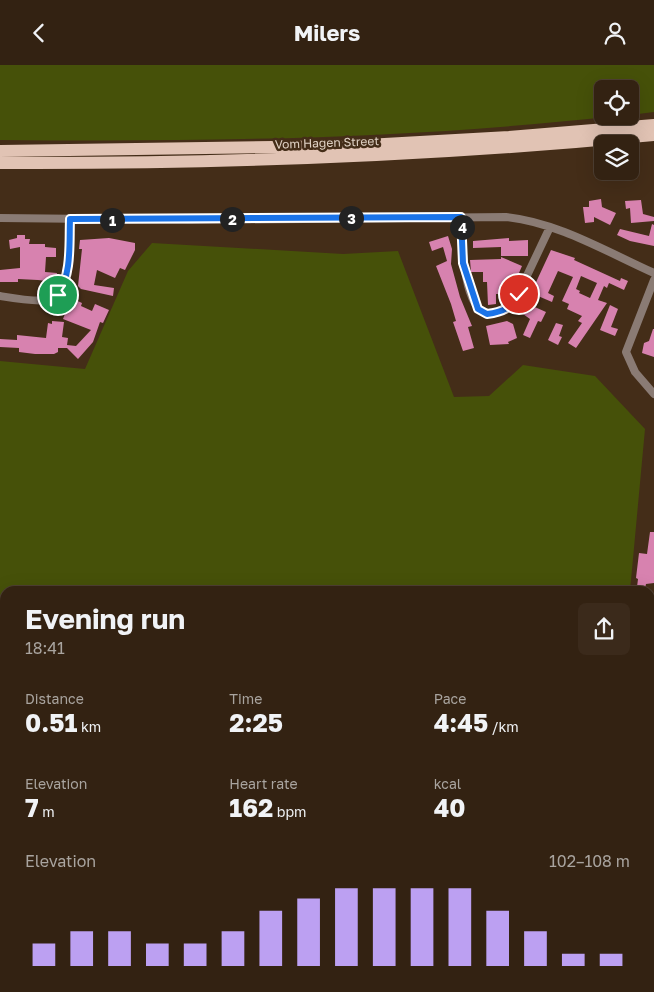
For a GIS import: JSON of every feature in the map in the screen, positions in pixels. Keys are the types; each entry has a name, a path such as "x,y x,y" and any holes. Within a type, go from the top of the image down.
{"main road":[{"name":"Vom Hagen Street","path":"0,151 349,146 509,137 654,125"},
{"name":"Vom Hagen Street","path":"0,163 227,161 351,157 654,135"}],"street":[{"path":"0,217 70,219 461,217 518,219 550,227 654,273"},
{"path":"461,217 463,263 477,307 487,314 505,310 514,303 550,227"},
{"path":"0,297 46,300 58,295 63,287 68,265 70,219"},
{"path":"654,280 626,352 634,371 654,394"}],"green space":[{"path":"0,65 654,65 654,112 639,114 639,80 594,80 594,118 538,124 462,130 308,137 0,140"},
{"path":"152,243 343,254 398,251 454,397 489,396 523,365 595,376 645,429 630,586 0,586 0,361 85,369 128,271"}],"building":[{"path":"601,199 602,207 616,213 610,225 594,217 594,222 585,223 583,207 589,207 589,201"},
{"path":"641,200 643,214 654,217 654,221 631,223 630,208 626,209 625,201"},
{"path":"652,224 654,225 654,246 630,241 617,235 620,229 649,236"},
{"path":"17,235 25,235 25,239 30,239 29,244 45,244 45,247 56,248 56,257 46,257 45,272 57,273 56,284 46,284 46,281 18,279 18,282 0,282 0,270 20,268 20,247 10,249 9,240 17,238"},
{"path":"448,236 452,249 451,264 460,297 472,326 468,327 474,348 463,351 453,322 456,321 451,304 436,266 447,261 443,247 432,251 429,242"},
{"path":"109,238 135,243 135,250 125,270 120,268 115,278 97,270 94,285 114,288 113,296 81,289 78,286 82,249 79,249 80,240"},
{"path":"509,238 509,241 528,240 528,256 501,256 501,247 473,248 473,241"},
{"path":"551,250 575,258 574,260 620,281 621,278 628,281 624,290 609,283 607,288 604,286 598,300 607,303 576,348 568,343 582,323 578,321 582,316 567,309 569,304 562,301 573,277 558,271 548,293 554,296 552,302 531,293","holes":["581,276 597,283 590,298 579,293 580,291 576,289"]},
{"path":"501,257 522,266 515,287 511,287 511,294 496,294 496,304 488,305 487,282 483,282 483,272 471,272 470,260 501,259"},
{"path":"67,296 82,303 81,306 92,311 95,304 109,310 103,323 100,322 93,342 78,359 67,348 58,348 58,352 54,354 35,354 19,352 19,348 0,347 0,339 17,340 17,335 46,338 48,323 52,324 52,321 64,322 62,337 68,338 67,345 76,346 91,330 63,319 68,306 64,304"},
{"path":"528,304 546,312 541,322 538,321 530,338 523,335 530,319 523,314"},
{"path":"610,305 618,309 611,327 618,329 615,336 600,330"},
{"path":"507,321 513,324 517,338 508,342 509,344 490,345 486,326"},
{"path":"556,323 563,325 559,336 562,337 558,345 548,340"},
{"path":"653,329 654,357 642,353 644,343 649,341"},
{"path":"650,532 654,532 654,583 637,586 638,579 636,578 639,553 647,554"}],"route":[{"path":"58,295 63,287 68,265 70,219 190,220 461,217 462,260 478,309 487,314 505,310 512,306 519,294"}]}
